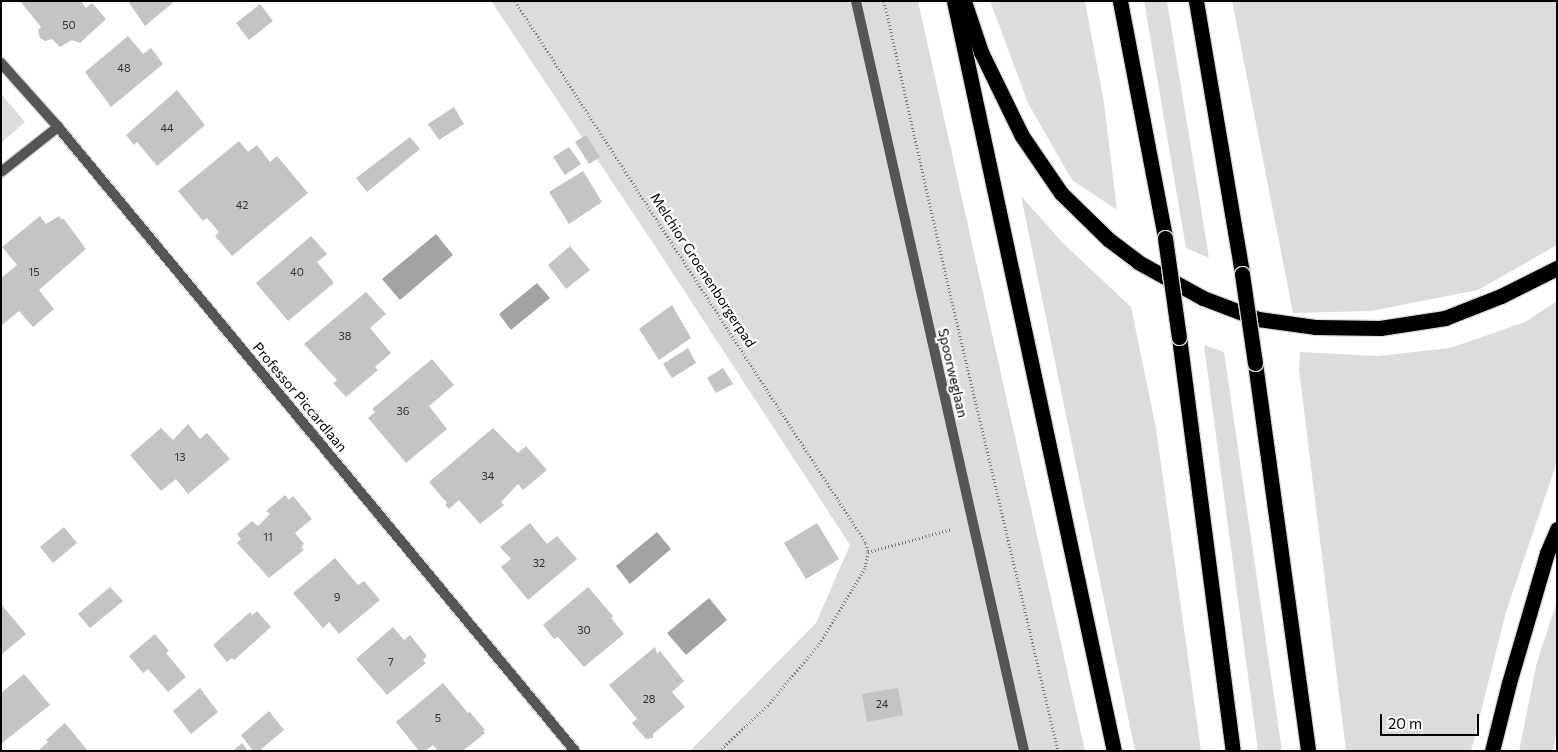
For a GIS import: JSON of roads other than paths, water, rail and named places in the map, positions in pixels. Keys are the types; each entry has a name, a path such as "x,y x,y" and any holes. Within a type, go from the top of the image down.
{"highway":[{"path":"954,1 1114,751"},
{"path":"964,1 981,52 1022,136 1061,193 1108,239 1138,262 1203,298 1258,319 1316,327 1380,328 1445,318 1501,296 1557,268"},
{"path":"1120,1 1165,238 1233,751"},
{"path":"1196,1 1242,274 1308,751"},
{"path":"1492,751 1508,683 1547,553 1557,529"}],"street":[{"name":"Spoorweglaan","path":"856,1 1024,751"},
{"name":"Professor Piccardlaan","path":"1,63 58,127 575,751"},
{"path":"1,172 58,127"}]}
